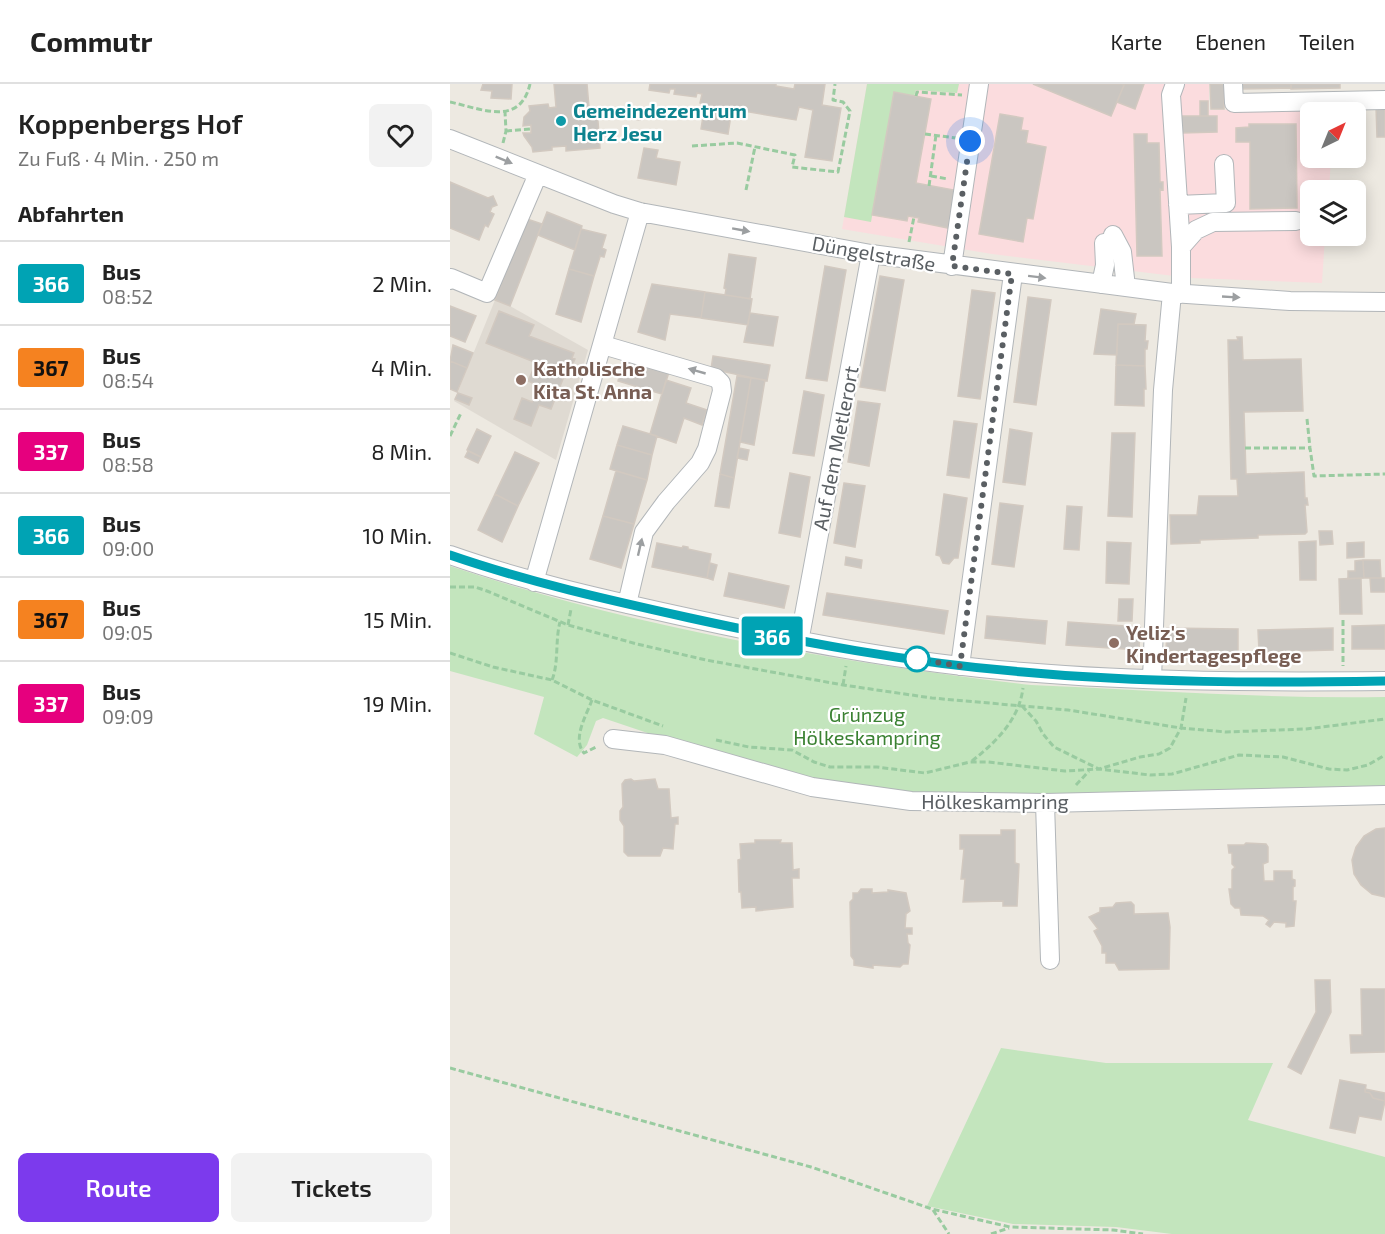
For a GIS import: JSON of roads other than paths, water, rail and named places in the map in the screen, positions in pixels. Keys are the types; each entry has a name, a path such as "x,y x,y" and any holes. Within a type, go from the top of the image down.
{"street":[{"path":"1152,679 1162,390 1177,294 1181,247 1171,95 1175,84"},
{"path":"1233,84 1234,103 1385,100"},
{"path":"952,266 978,91"},
{"name":"Düngelstraße","path":"450,139 614,204 640,212 871,254 1177,294 1290,301 1385,302"},
{"path":"1178,205 1226,203 1224,164"},
{"path":"450,280 451,278 487,293 538,174"},
{"path":"534,582 640,212"},
{"path":"1181,247 1196,230 1213,222 1296,221"},
{"path":"1101,284 1109,239 1122,252 1126,287"},
{"name":"Auf dem Metlerort","path":"799,642 871,254"},
{"path":"960,666 1012,274"},
{"path":"603,345 716,378 721,383 722,391 707,449 700,463 644,532 627,604"},
{"path":"450,555 534,582 799,642 960,666 1152,679 1385,681"},
{"name":"Hölkeskampring","path":"613,740 665,745 812,788 912,801 1045,803 1385,795"},
{"path":"1045,803 1050,960"}],"place":[{"name":"Gemeindezentrum Herz Jesu","path":"561,121"},
{"name":"Katholische Kita St. Anna","path":"521,380"},
{"name":"Yeliz's Kindertagespflege","path":"1114,643"}],"park label":[{"name":"Grünzug Hölkeskampring","path":"867,726"}]}
